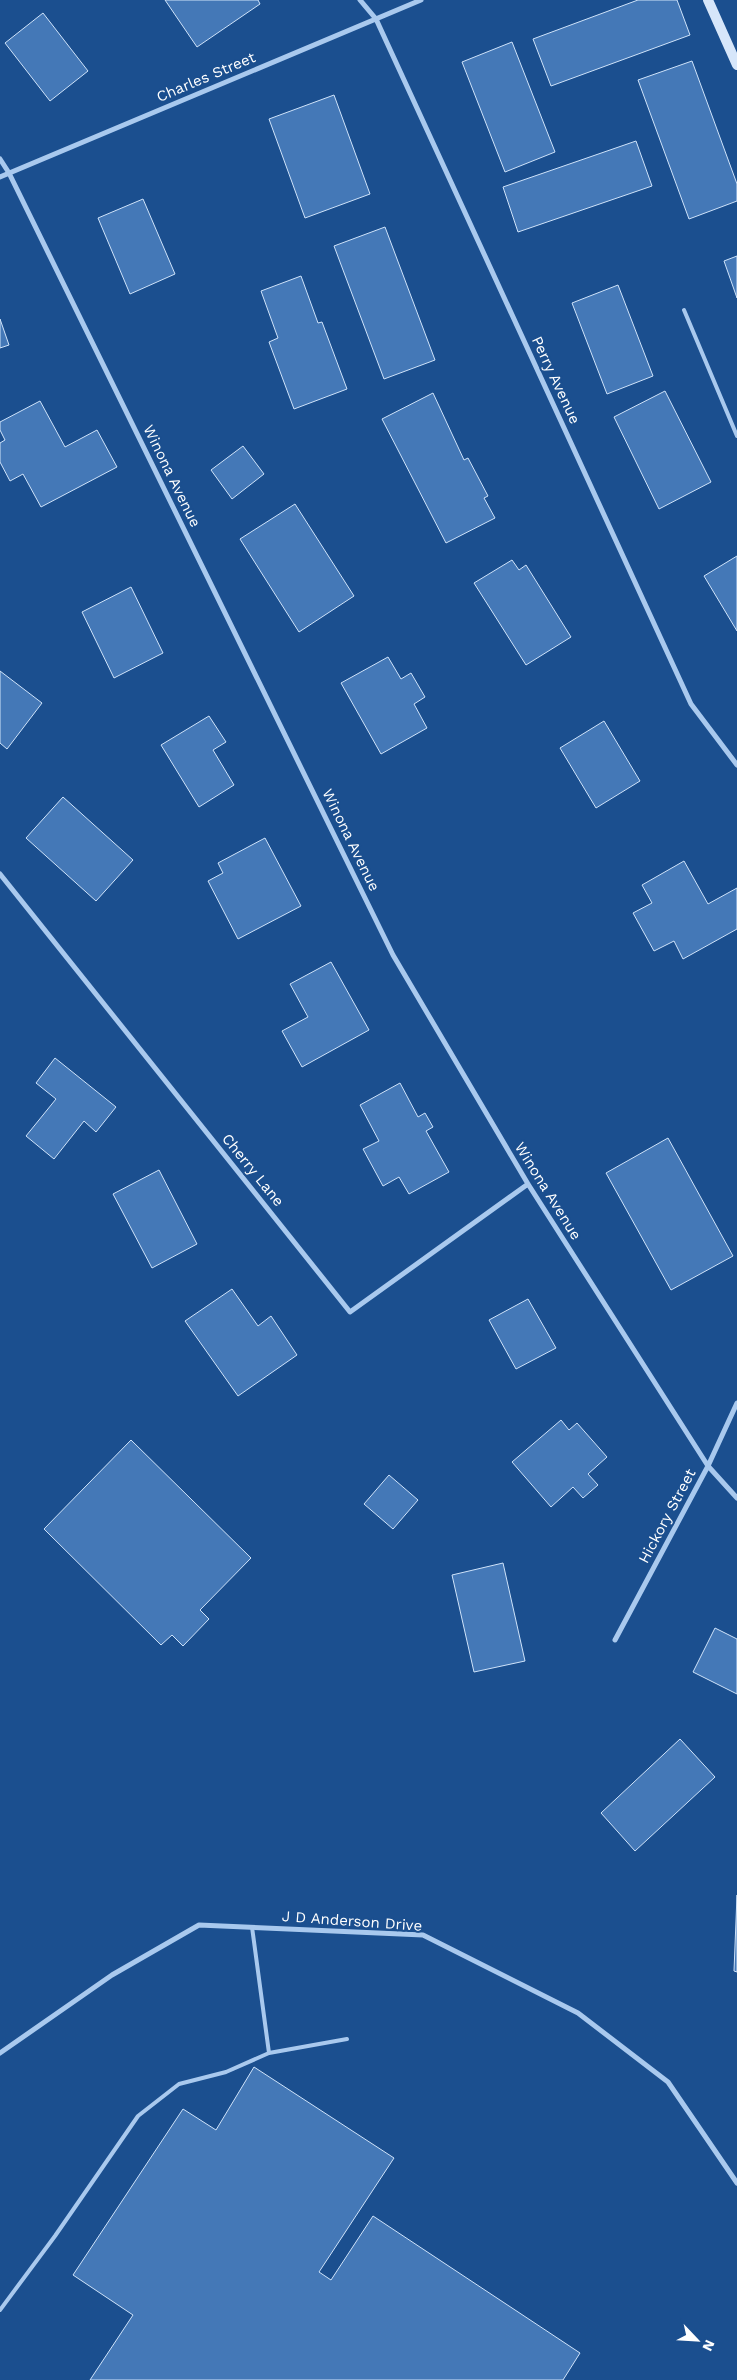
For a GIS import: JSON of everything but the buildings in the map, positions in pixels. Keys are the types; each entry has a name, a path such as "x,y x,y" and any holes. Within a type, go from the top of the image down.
{"street":[{"name":"Perry Avenue","path":"360,0 376,19 691,704 737,765"},
{"name":"Charles Street","path":"0,177 421,0"},
{"path":"708,0 737,65"},
{"name":"Winona Avenue","path":"0,159 9,173 394,955 528,1184 708,1466 737,1498"},
{"name":"Cherry Lane","path":"0,874 350,1312 528,1184"},
{"name":"Hickory Street","path":"615,1640 708,1466 737,1403"},
{"name":"J D Anderson Drive","path":"0,2053 112,1975 198,1924 423,1936 578,2013 668,2082 737,2183"}],"lane":[{"path":"684,310 737,436"},
{"path":"252,1927 269,2053"},
{"path":"0,2310 55,2236 138,2116 179,2084 226,2072 269,2053 347,2039"}]}
